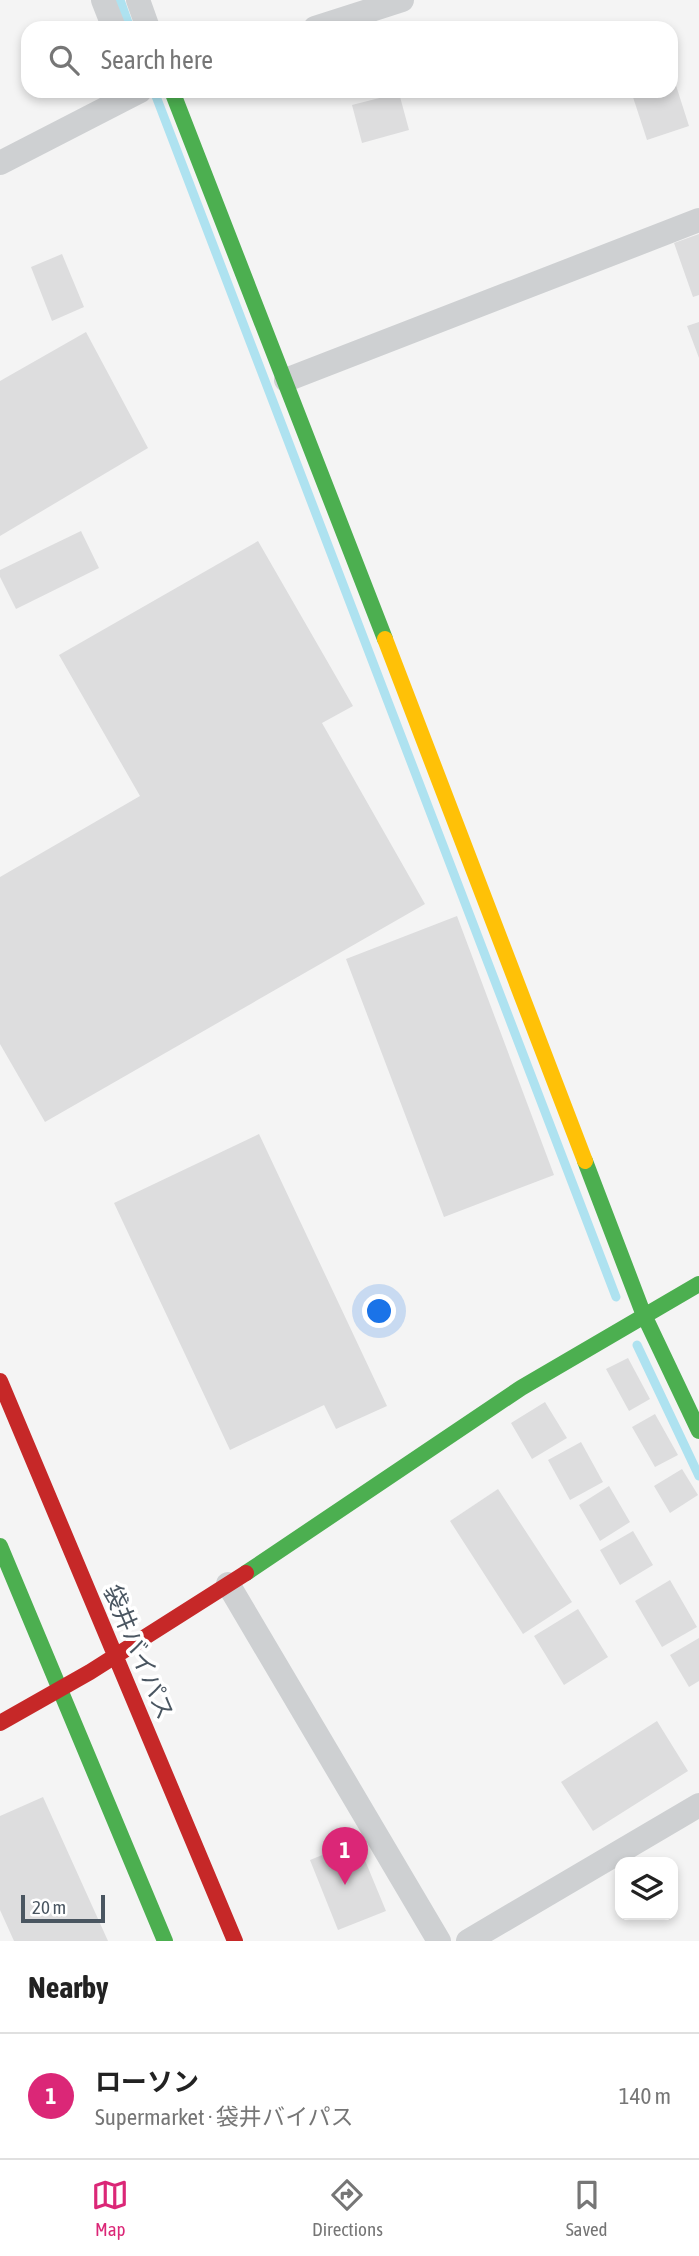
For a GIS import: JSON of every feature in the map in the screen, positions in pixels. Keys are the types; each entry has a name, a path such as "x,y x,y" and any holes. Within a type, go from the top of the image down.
{"main road":[{"path":"175,98 286,380 643,1313 699,1431"},
{"path":"0,1723 117,1657 594,1341 699,1284"},
{"name":"袋井バイパス","path":"0,1381 235,1941"},
{"path":"0,1546 165,1941"}],"street":[{"path":"103,0 111,21"},
{"path":"138,0 146,21"},
{"path":"337,21 402,0"},
{"path":"0,163 125,98"},
{"path":"286,380 699,220"},
{"path":"228,1584 439,1941"},
{"path":"468,1941 699,1805"}],"building":[{"path":"678,92 689,126 647,140 633,98 678,98"},
{"path":"379,98 400,98 409,130 362,143 352,105"},
{"path":"699,234 699,295 693,297 674,243"},
{"path":"62,254 84,307 52,321 31,267"},
{"path":"699,322 699,358 687,326"},
{"path":"86,332 148,448 0,536 0,381"},
{"path":"81,531 99,568 16,609 0,577 0,570"},
{"path":"258,541 353,706 322,723 425,904 45,1122 0,1044 0,877 140,796 59,655"},
{"path":"457,916 554,1175 444,1217 346,959"},
{"path":"259,1134 387,1406 336,1429 324,1405 230,1450 114,1203"},
{"path":"628,1358 650,1399 629,1411 606,1369"},
{"path":"545,1402 567,1438 532,1459 511,1423"},
{"path":"655,1414 678,1455 655,1467 632,1427"},
{"path":"581,1442 603,1482 570,1500 548,1460"},
{"path":"682,1469 698,1495 670,1513 654,1486"},
{"path":"609,1486 630,1522 600,1541 579,1505"},
{"path":"498,1489 572,1602 523,1634 450,1521"},
{"path":"633,1531 653,1565 620,1585 600,1550"},
{"path":"670,1580 697,1627 662,1647 635,1601"},
{"path":"578,1609 608,1657 564,1685 534,1636"},
{"path":"699,1638 699,1681 689,1687 670,1655"},
{"path":"657,1721 688,1771 593,1831 561,1782"},
{"path":"43,1797 108,1941 14,1941 0,1910 0,1816"},
{"path":"357,1841 386,1911 338,1930 310,1860"}],"waterway":[{"path":"120,0 128,21"},
{"path":"157,98 616,1297"},
{"path":"637,1345 699,1476"}],"traffic: fast":[{"path":"175,98 385,639"},
{"path":"585,1161 643,1313 699,1431"},
{"path":"246,1573 521,1388 699,1284"},
{"path":"0,1546 165,1941"}],"traffic: slow":[{"path":"385,639 585,1161"}],"traffic: jam":[{"path":"0,1381 235,1941"},
{"path":"0,1723 90,1672 246,1573"}],"place":[{"name":"ローソン","path":"345,1885"}]}
